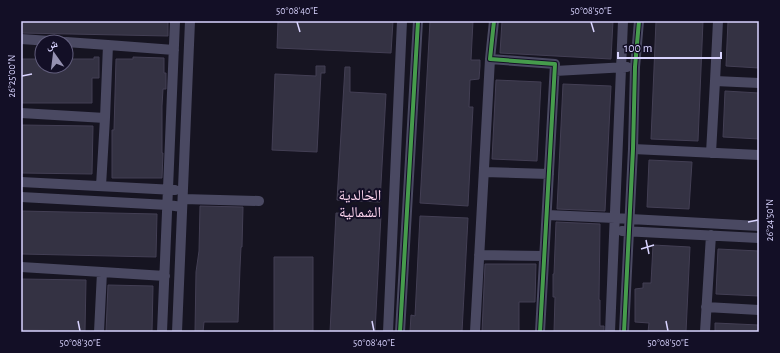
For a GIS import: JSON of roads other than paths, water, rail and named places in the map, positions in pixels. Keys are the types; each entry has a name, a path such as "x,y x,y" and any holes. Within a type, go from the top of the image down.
{"street":[{"path":"162,332 175,21"},
{"path":"177,332 190,21"},
{"path":"388,332 402,21"},
{"path":"400,332 418,21"},
{"path":"475,332 490,59 494,21"},
{"path":"610,332 623,21"},
{"path":"624,332 639,21"},
{"path":"711,153 718,21"},
{"path":"21,39 34,40"},
{"path":"74,43 174,50"},
{"path":"102,186 108,45"},
{"path":"490,59 555,64 540,332"},
{"path":"555,71 636,67"},
{"path":"715,81 759,83"},
{"path":"21,113 105,118"},
{"path":"633,149 759,155"},
{"path":"484,172 549,174"},
{"path":"21,182 168,189 183,199"},
{"path":"21,197 168,205 183,199 259,201"},
{"path":"547,215 759,226"},
{"path":"614,231 759,238"},
{"path":"705,332 711,235"},
{"path":"479,255 544,256"},
{"path":"21,266 165,276"},
{"path":"100,332 102,272"},
{"path":"706,307 759,310"}],"district":[{"name":"الخالدية الشمالية","path":"360,204"}]}
